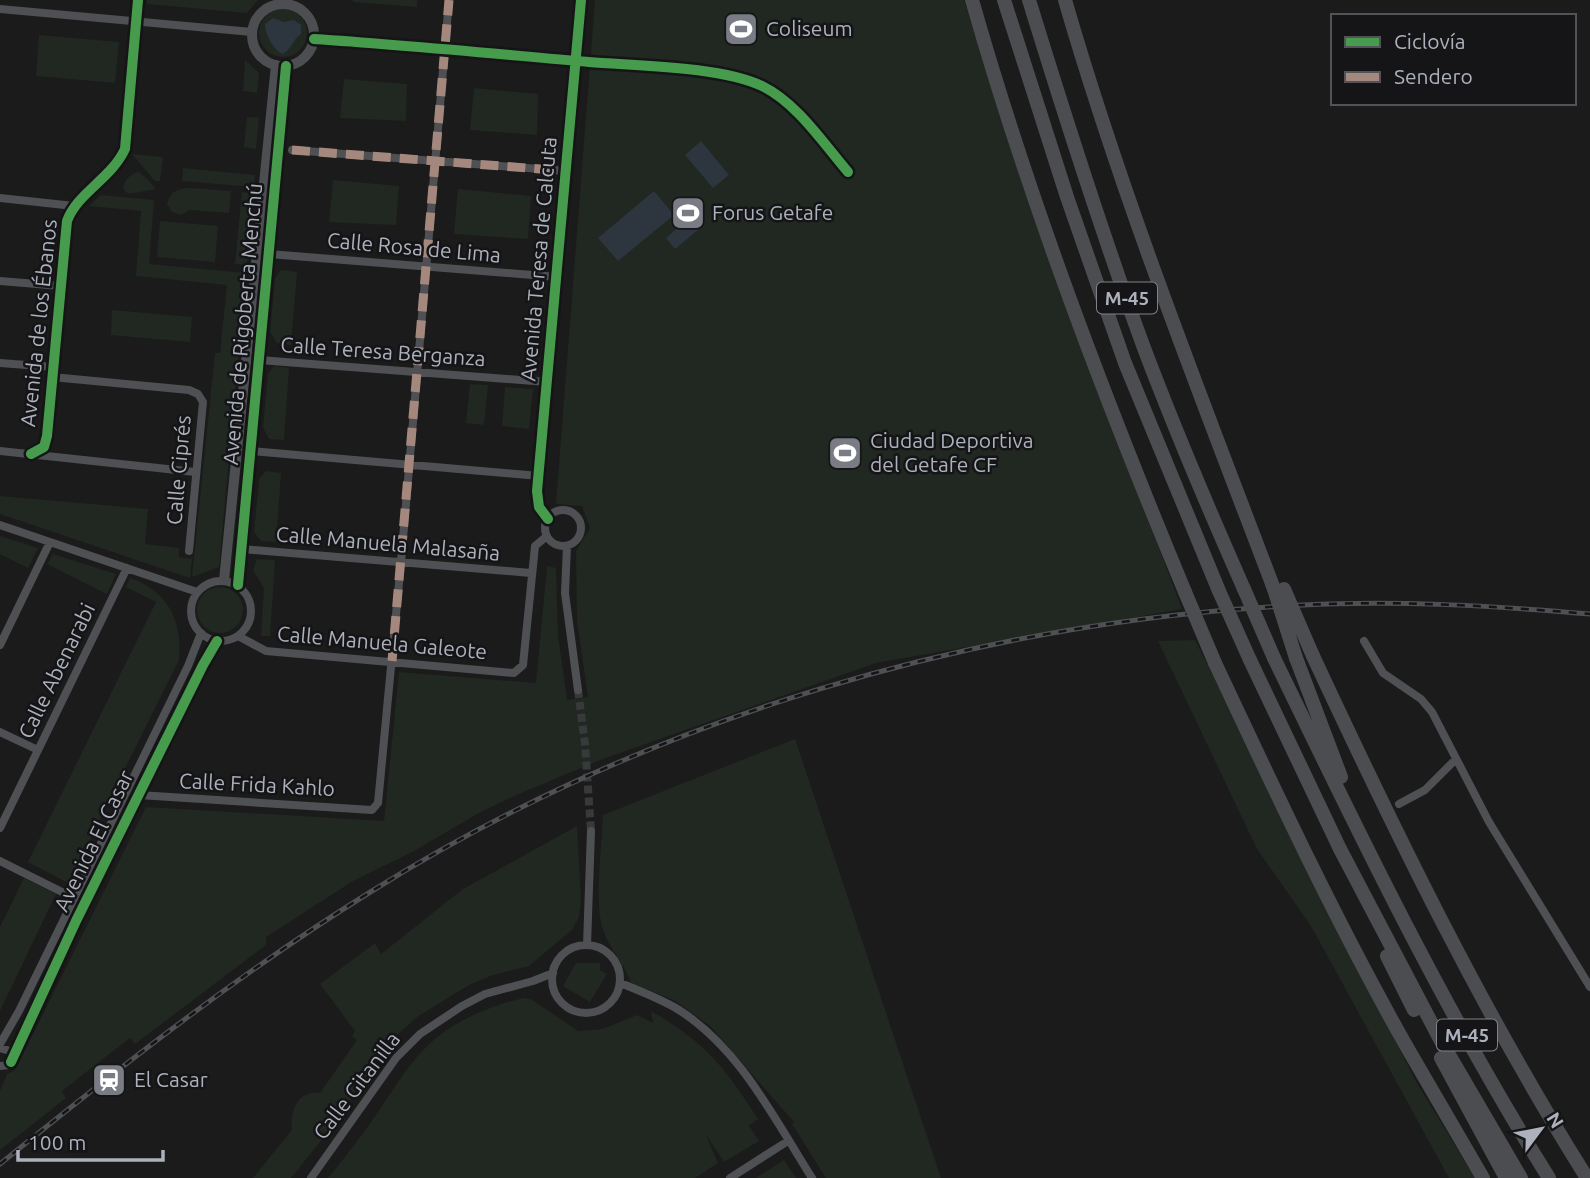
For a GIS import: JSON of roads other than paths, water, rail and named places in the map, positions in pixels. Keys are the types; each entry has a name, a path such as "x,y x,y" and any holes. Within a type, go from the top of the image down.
{"highway":[{"path":"972,0 1040,221 1096,374 1215,663 1354,946 1407,1047 1483,1178"},
{"name":"M-45","path":"1004,0 1067,197 1125,363 1219,591 1308,784 1363,893 1441,1041 1521,1178"},
{"name":"M-45","path":"1029,0 1086,182 1145,349 1194,475 1274,658 1456,1016 1549,1178"},
{"path":"1065,0 1130,203 1167,308 1223,455 1279,589 1416,874 1483,999 1587,1178"},
{"path":"1279,589 1296,658 1338,769 1390,890"},
{"path":"1363,893 1394,974 1506,1178"}],"street":[{"name":"Avenida de los Ébanos","path":"31,454 44,447 47,436 66,221 75,206 113,169 125,149 138,0"},
{"path":"392,661 449,0"},
{"name":"Avenida Teresa de Calcuta","path":"548,519 539,507 539,476 581,0"},
{"path":"281,2 293,2 310,18 314,39 310,51 303,58 281,65 261,57 252,33 258,16 264,10 281,2"},
{"path":"0,9 252,33"},
{"path":"314,39 711,73 762,86 788,104 848,172"},
{"name":"Avenida de Rigoberta Menchú","path":"238,585 269,254 281,65"},
{"name":"Avenida de Rigoberta Menchú","path":"224,580 281,65"},
{"path":"292,150 566,171"},
{"path":"0,198 75,206"},
{"name":"Calle Rosa de Lima","path":"269,254 557,277"},
{"path":"0,281 61,286"},
{"name":"Calle Teresa Berganza","path":"259,360 547,382"},
{"path":"0,363 53,367"},
{"name":"Calle Ciprés","path":"52,377 189,390 198,394 203,402 189,551"},
{"path":"0,451 195,472"},
{"path":"251,451 539,476"},
{"path":"562,510 573,514 578,518 581,529 577,540 567,546 555,544 545,530 548,519 562,510"},
{"path":"0,525 197,592"},
{"path":"531,573 535,546 547,536"},
{"path":"0,645 50,542"},
{"path":"567,546 565,593 578,690"},
{"name":"Calle Manuela Malasaña","path":"242,549 531,573"},
{"name":"Calle Abenarabi","path":"0,828 127,568"},
{"name":"Calle Manuela Galeote","path":"238,636 266,650 514,673 523,665 531,573"},
{"path":"224,580 238,585 246,592 252,611 250,621 238,636 228,640 218,641 201,633 192,618 193,600 197,592 209,583 224,580"},
{"name":"Avenida El Casar","path":"0,1046 188,666 201,633"},
{"name":"Avenida El Casar","path":"0,1072 7,1064 203,665 218,641"},
{"path":"1364,641 1383,673 1421,699 1432,712 1489,822 1590,987"},
{"name":"Calle Frida Kahlo","path":"139,795 373,810 378,803 392,661"},
{"path":"0,732 38,750"},
{"path":"1399,804 1425,790 1456,759"},
{"path":"587,945 591,831"},
{"path":"0,861 74,898"},
{"path":"587,945 601,948 611,956 620,972 620,983 614,999 605,1008 580,1013 569,1008 556,994 553,974 558,961 566,952 587,945"},
{"name":"Calle Gitanilla","path":"311,1178 396,1058 420,1034 485,994 553,974"},
{"path":"620,983 678,1009 736,1060 812,1178"},
{"path":"0,1046 10,1051 7,1064"},
{"path":"730,1178 788,1141"}],"tunnel":[{"path":"578,690 591,831"}],"railway":[{"path":"0,1164 228,987 372,891 478,830 588,776 702,729 819,689 939,657 1060,632 1181,615 1303,605 1375,603 1482,606 1590,614"}],"place":[{"name":"Coliseum","path":"741,29"},
{"name":"Forus Getafe","path":"688,213"},
{"name":"Ciudad Deportiva del Getafe CF","path":"845,453"},
{"name":"El Casar","path":"109,1080"}]}
